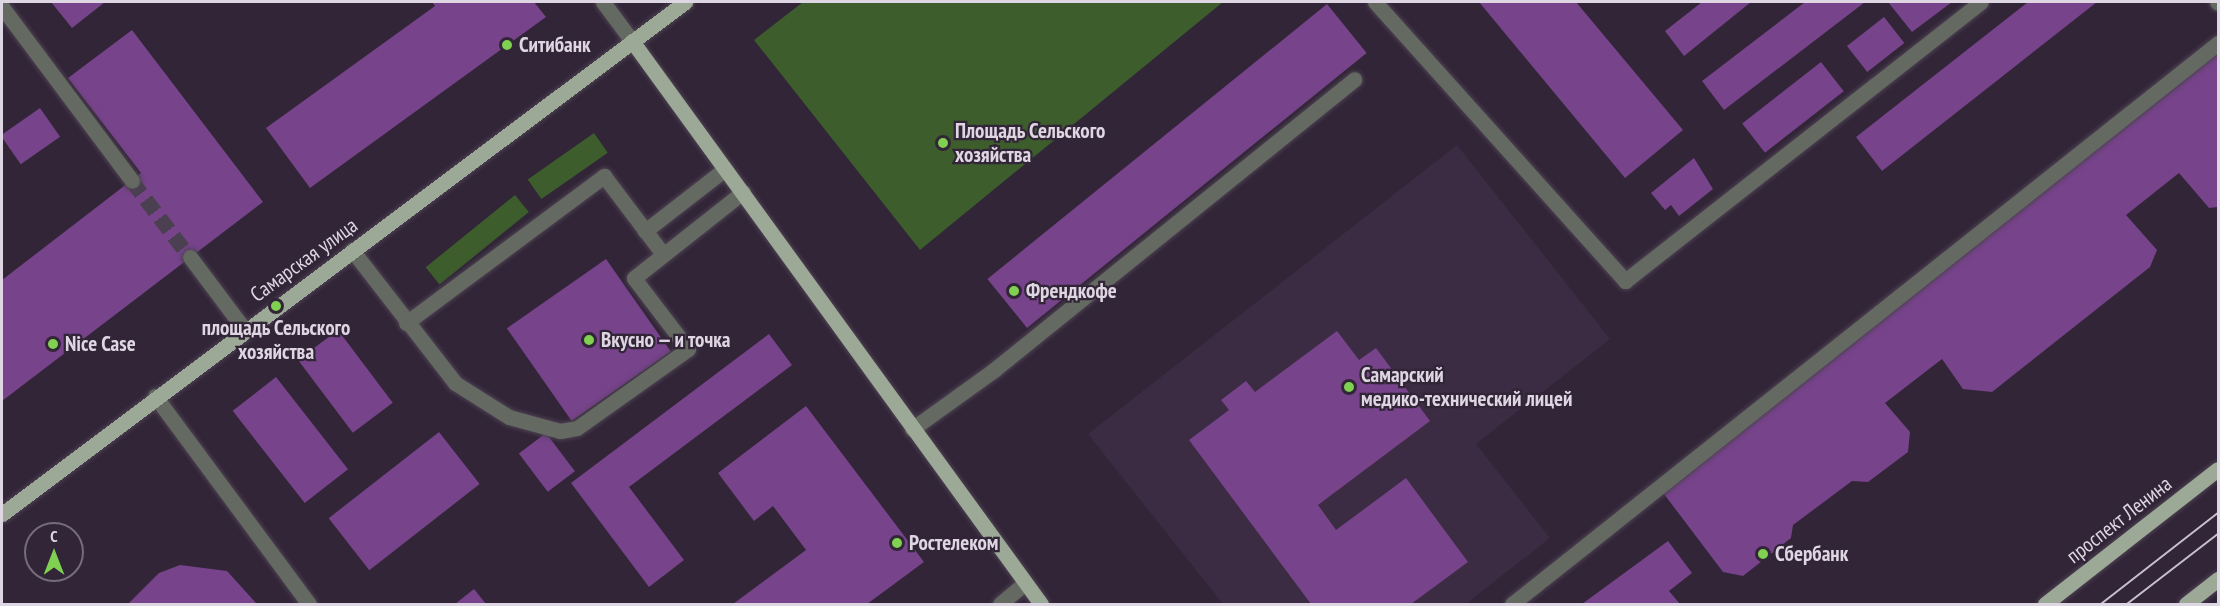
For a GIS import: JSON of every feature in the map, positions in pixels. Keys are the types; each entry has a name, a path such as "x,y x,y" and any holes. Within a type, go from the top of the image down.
{"main road":[{"name":"Самарская улица","path":"2,514 244,329 685,2"},
{"path":"632,41 1041,604"},
{"name":"проспект Ленина","path":"2045,604 2218,469"},
{"path":"2186,604 2218,579"}],"street":[{"path":"603,2 632,41"},
{"path":"1375,2 1625,281 1981,2"},
{"path":"2,7 132,181"},
{"path":"1512,604 2218,43"},
{"path":"912,429 1004,363 1354,80"},
{"path":"645,231 725,169"},
{"path":"406,323 604,176 663,254"},
{"path":"352,250 406,323 456,383 509,417 560,431 577,428 688,349 634,278 742,192"},
{"path":"190,257 244,329"},
{"path":"155,396 309,604"},
{"path":"1000,604 1025,583"}],"shaded area":[{"name":"Самарский медико-технический лицей","path":"1457,145 1610,339 1476,444 1550,538 1466,604 1223,604 1088,434"}],"green space":[{"name":"Площадь Сельского хозяйства","path":"803,2 1223,2 920,250 754,40"},
{"path":"594,133 608,153 541,199 528,179"},
{"path":"515,195 529,212 439,284 426,267"}],"building":[{"path":"51,2 105,2 72,28"},
{"path":"432,2 534,2 546,17 310,188 266,128 435,6"},
{"path":"1479,2 1576,2 1683,130 1625,178"},
{"path":"1702,2 1751,2 1684,56 1665,31"},
{"path":"1805,2 1865,2 1724,110 1702,81"},
{"path":"1888,2 1952,2 1912,32"},
{"path":"2028,2 2097,2 1882,171 1856,137"},
{"path":"1327,4 1367,53 1027,328 987,279"},
{"path":"1884,17 1904,43 1867,72 1847,46"},
{"path":"132,30 263,202 2,401 2,280 141,173 68,78"},
{"path":"2218,51 2218,207 2209,208 2179,173 2126,215 2157,250 2150,267 1992,392 1963,389 1942,359 1885,403 1910,432 1908,452 1868,482 1852,481 1793,525 1791,538 1743,576 1723,572 1661,490"},
{"path":"1821,62 1844,91 1765,153 1742,124"},
{"path":"40,108 60,137 21,164 2,135"},
{"path":"1694,158 1713,189 1679,216 1671,205 1665,210 1651,193"},
{"name":"Вкусно — и точка","path":"606,259 671,352 572,421 507,328"},
{"path":"338,330 393,403 353,433 298,360"},
{"path":"1337,331 1359,360 1376,348 1430,421 1318,505 1336,530 1406,478 1468,562 1411,604 1311,604 1189,440 1229,410 1221,400 1246,381 1255,392"},
{"path":"769,334 792,365 629,487 684,560 649,587 571,483"},
{"path":"276,377 348,469 305,503 233,411"},
{"path":"806,406 924,562 867,604 733,604 806,550 773,506 754,521 718,473"},
{"path":"439,432 480,484 369,570 329,518"},
{"path":"546,433 575,471 548,492 519,453"},
{"path":"1668,541 1692,573 1669,591 1680,604 1582,604"},
{"path":"180,565 227,571 257,604 128,604 159,573"},
{"path":"474,589 486,604 455,604"}],"tunnel":[{"path":"132,181 190,257"}],"tram line":[{"path":"2101,604 2218,513"},
{"path":"2127,604 2218,534"}],"place":[{"name":"Ситибанк","path":"507,45"},
{"name":"Площадь Сельского хозяйства","path":"943,143"},
{"name":"Френдкофе","path":"1014,291"},
{"name":"площадь Сельского хозяйства","path":"276,306"},
{"name":"Вкусно — и точка","path":"589,340"},
{"name":"Nice Case","path":"53,344"},
{"name":"Самарский медико-технический лицей","path":"1349,387"},
{"name":"Ростелеком","path":"897,543"},
{"name":"Сбербанк","path":"1763,554"}]}
